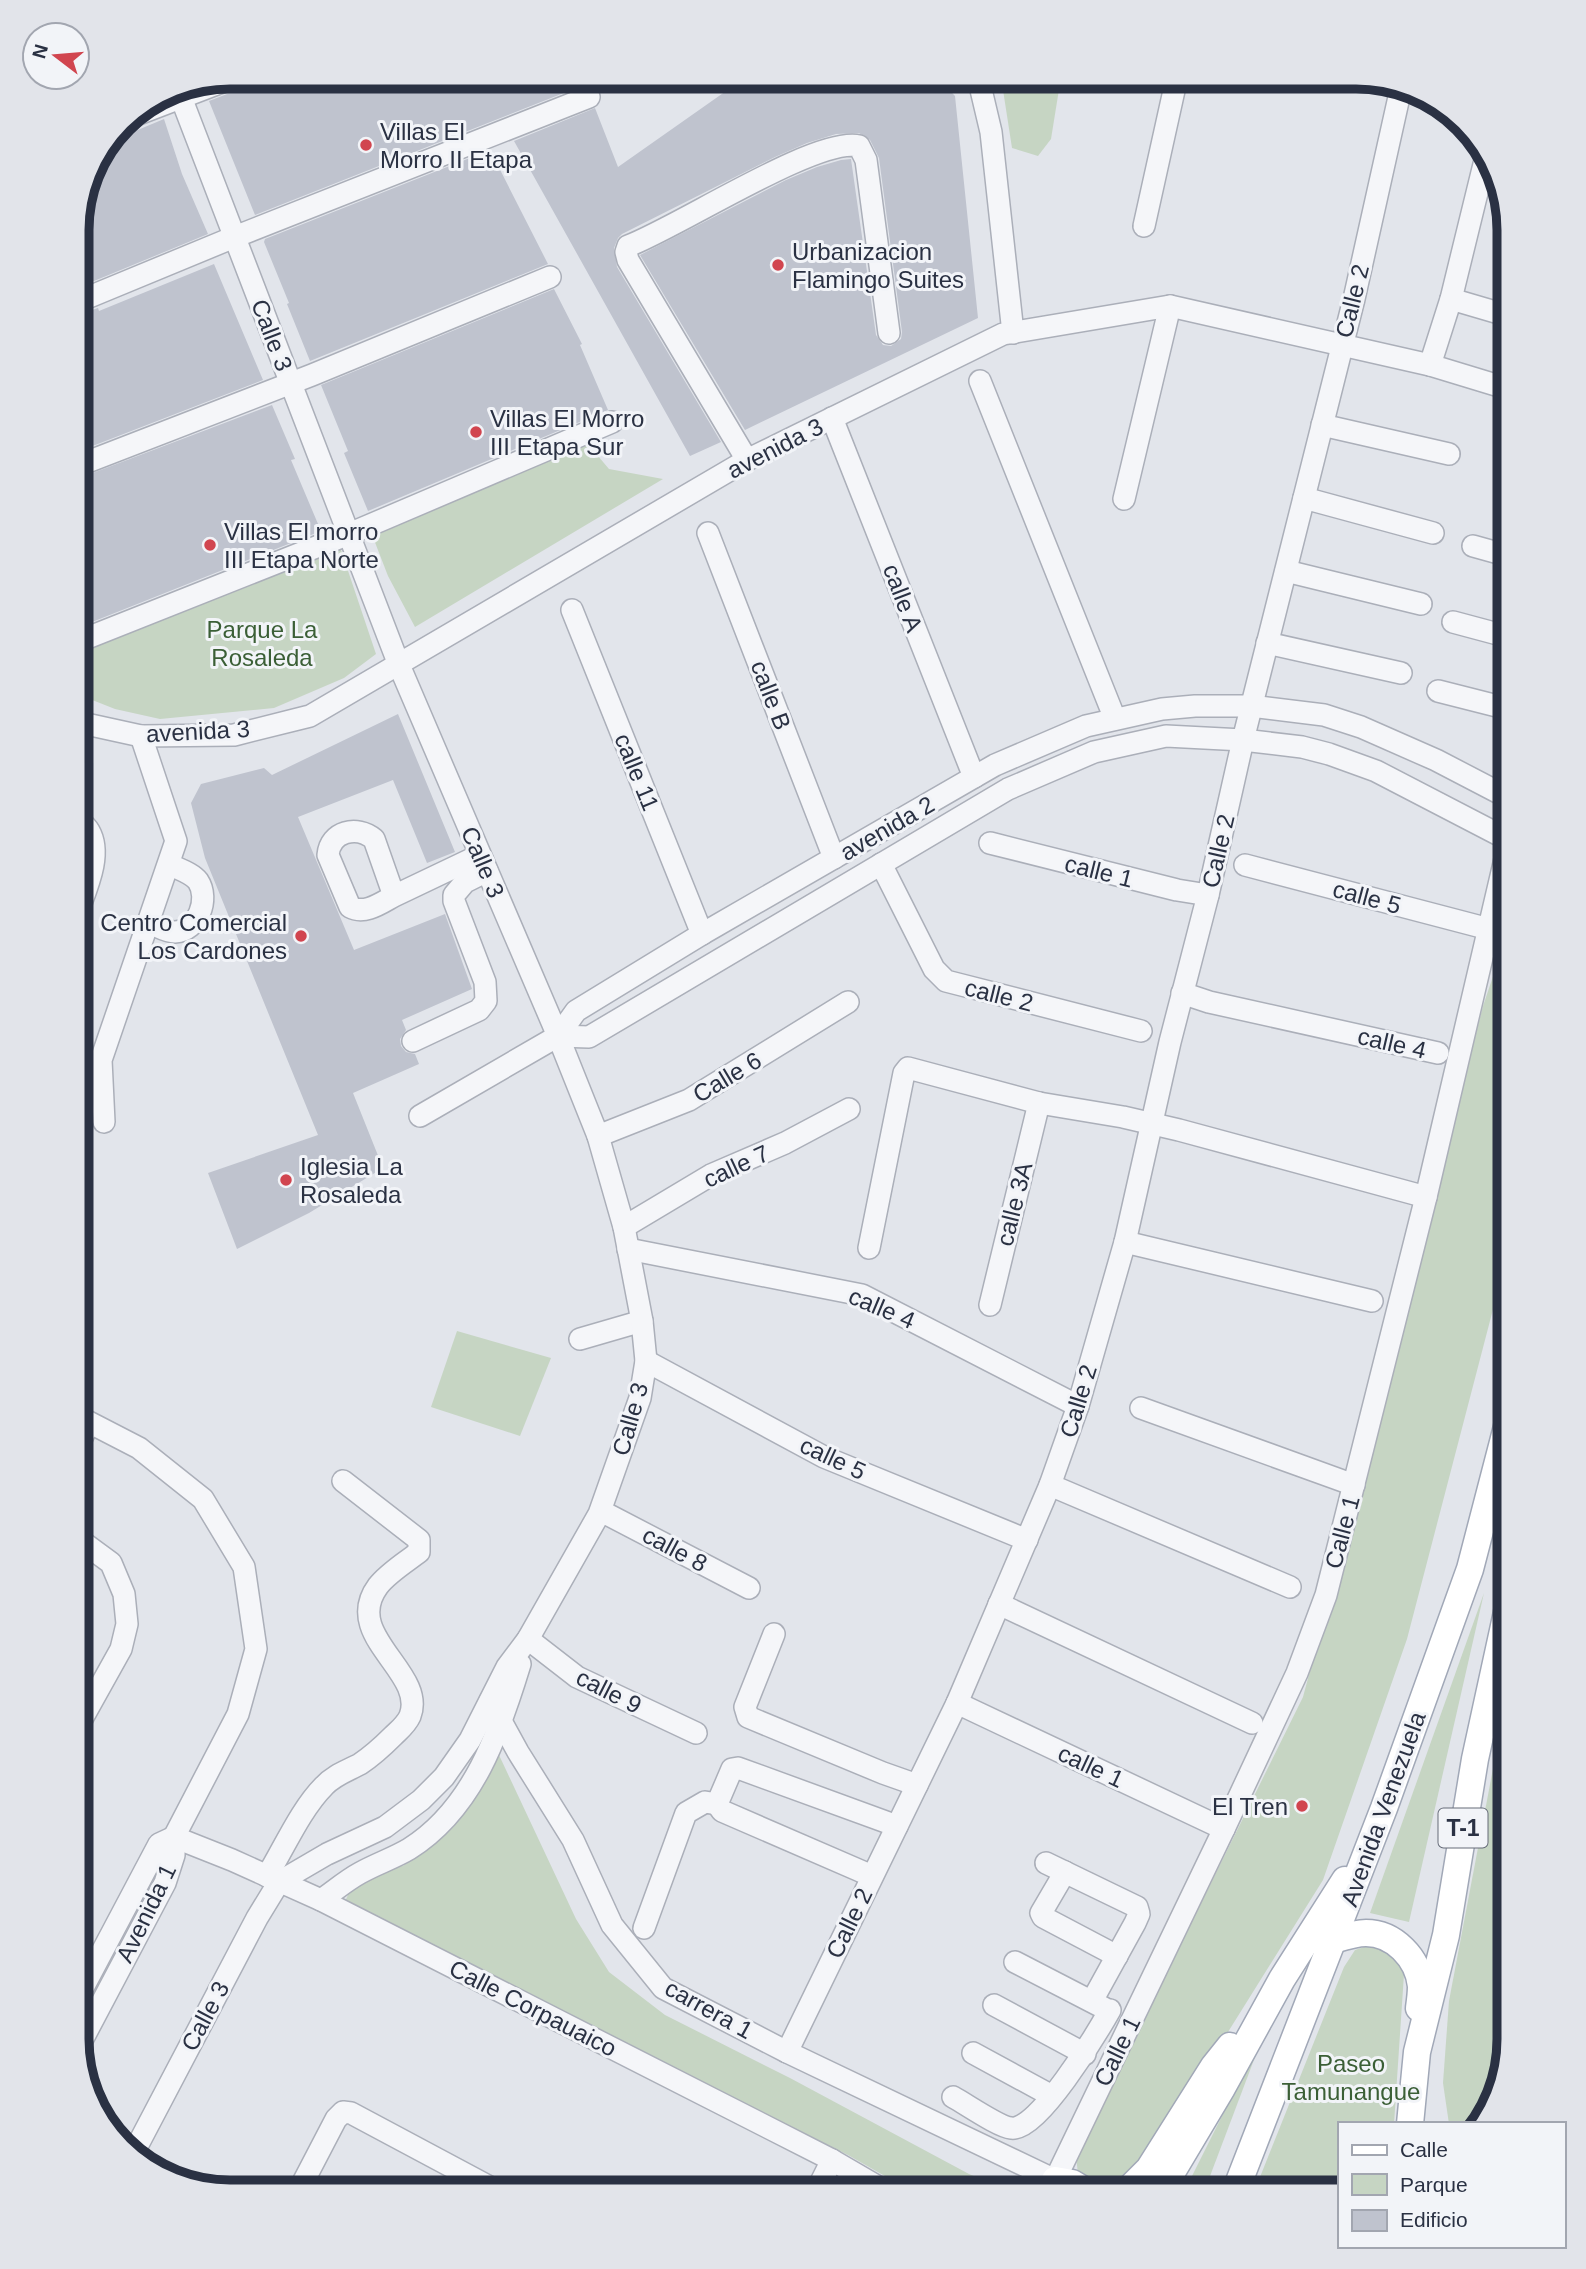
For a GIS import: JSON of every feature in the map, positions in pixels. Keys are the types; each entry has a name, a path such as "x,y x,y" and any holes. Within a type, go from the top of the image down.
{"main road":[{"name":"Avenida Venezuela","path":"1240,2180 1384,1808 1470,1569 1497,1465"},
{"name":"T-1","path":"1410,2122 1417,2052 1446,1935 1475,1759 1497,1658"},
{"path":"1167,2180 1282,1979 1352,1868 1384,1808"},
{"path":"1301,1949 1366,1933 1389,1939 1406,1950 1421,1984 1417,2052"},
{"path":"1140,2180 1214,2066 1282,1979"}],"street":[{"path":"981,90 990,132 1013,333"},
{"path":"1144,226 1174,90"},
{"name":"Calle 2","path":"787,2052 957,1703 1050,1485 1078,1406 1125,1242 1251,706 1354,299 1399,96"},
{"path":"90,297 589,97"},
{"name":"Calle 3","path":"181,98 399,665 598,1136 624,1227 642,1321 646,1361 640,1398 601,1511 528,1639"},
{"path":"747,460 628,260 628,246 810,155 849,143 859,146 866,160 889,333"},
{"path":"1430,365 1451,299 1483,169"},
{"path":"90,461 291,383 550,277"},
{"path":"1451,299 1497,312"},
{"path":"1124,499 1170,306"},
{"name":"avenida 3","path":"90,727 141,736 234,734 310,716 747,460 1003,334 1170,306 1430,365 1497,385"},
{"path":"980,382 1115,719"},
{"name":"calle A","path":"832,418 974,777"},
{"path":"90,637 349,534 612,422"},
{"path":"1322,425 1449,454"},
{"path":"1304,498 1433,533"},
{"name":"calle B","path":"708,533 834,858"},
{"path":"1473,546 1497,553"},
{"path":"1286,571 1421,604"},
{"name":"calle 11","path":"572,610 702,934"},
{"path":"1453,622 1497,634"},
{"path":"1267,643 1401,673"},
{"path":"1438,691 1497,706"},
{"name":"avenida 2","path":"558,1036 576,1011 702,934 995,765 1086,726 1162,709 1195,706 1251,706 1324,715 1361,727 1436,760 1497,792"},
{"path":"104,1122 101,1060 176,847 176,835 141,736"},
{"path":"420,1116 558,1036 589,1037 1007,789 1094,751 1166,736 1243,740 1302,747 1376,771 1497,835"},
{"path":"90,832 94,845 90,871"},
{"name":"calle 1","path":"990,844 1177,890 1208,895"},
{"path":"394,896 483,863"},
{"path":"413,1041 479,1010 486,1001 485,982 454,901 454,895 483,863"},
{"path":"149,923 172,932 184,930 199,917 203,897 198,881 169,864"},
{"name":"calle 2","path":"881,864 934,969 946,981 1141,1031"},
{"name":"calle 5","path":"1245,865 1489,929"},
{"name":"Calle 1","path":"1062,2180 1131,2021 1302,1660 1326,1595 1426,1197 1497,894"},
{"name":"calle 4","path":"1182,993 1209,1002 1438,1053"},
{"name":"Calle 6","path":"598,1136 689,1100 848,1002"},
{"path":"869,1248 908,1068 1039,1102 1152,1124 1426,1197"},
{"name":"calle 3A","path":"990,1305 1039,1102"},
{"name":"calle 7","path":"624,1227 711,1175 785,1143 849,1109"},
{"path":"1125,1242 1372,1301"},
{"name":"calle 4","path":"628,1249 862,1295 1078,1406"},
{"path":"580,1339 642,1321"},
{"name":"calle 5","path":"646,1361 824,1457 1027,1540"},
{"path":"1141,1408 1354,1485"},
{"path":"89,1423 139,1448 203,1499 244,1567 256,1649 238,1714 174,1837"},
{"name":"Calle 3","path":"137,2145 257,1918 273,1879 316,1794 338,1775 365,1760 384,1745 404,1726 412,1707 409,1690 373,1634 369,1615 370,1600 379,1584 419,1552 418,1540 342,1481"},
{"name":"Calle 1","path":"1050,1485 1290,1587"},
{"name":"calle 8","path":"601,1511 749,1588"},
{"path":"89,1547 111,1563 124,1594 127,1625 121,1649 89,1706"},
{"path":"999,1604 1252,1723"},
{"path":"774,1634 745,1707 748,1717 917,1785"},
{"path":"273,1879 385,1827 421,1800 444,1777 464,1749 508,1667 528,1639"},
{"path":"321,1900 358,1874 408,1850 446,1817 472,1781 502,1723 528,1639"},
{"name":"calle 9","path":"528,1639 577,1677 696,1733"},
{"name":"carrera 1","path":"490,1701 517,1752 573,1840 612,1925 663,1988 1046,2180"},
{"name":"calle 1","path":"957,1703 1224,1829"},
{"path":"717,1804 728,1775 732,1769 738,1768 898,1825"},
{"path":"644,1928 686,1814 705,1802 717,1804 730,1816 872,1876"},
{"name":"Calle Corpauaico","path":"174,1837 321,1900 866,2180"},
{"name":"Avenida 1","path":"89,1975 159,1844 174,1837 174,1856 164,1883 89,2027"},
{"path":"953,2097 1009,2129 1021,2128 1037,2114 1085,2053 1117,1956 1139,1914 1137,1907 1056,1868 1041,1913 1043,1917 1117,1956"},
{"path":"1015,1962 1131,2021"},
{"path":"994,2005 1085,2053"},
{"path":"973,2053 1052,2096"},
{"path":"305,2179 336,2119 343,2112 351,2113 463,2179"},
{"path":"822,2180 832,2160"}],"green space":[{"path":"1003,90 1059,90 1051,139 1038,156 1012,148"},
{"path":"587,443 609,469 663,479 415,627 388,576 371,532"},
{"name":"Parque La Rosaleda","path":"339,544 376,654 344,678 274,708 160,719 115,709 90,699 90,646"},
{"path":"1497,965 1497,1294 1407,1639 1323,1880 1143,2168 1126,2180 1086,2180 1078,2174 1076,2156 1303,1697 1483,1006"},
{"path":"457,1331 551,1358 520,1436 431,1407"},
{"path":"1484,1593 1409,1922 1370,1913"},
{"path":"1497,1747 1496,2057 1486,2093 1470,2122 1449,2122 1443,2083 1449,2001"},
{"path":"499,1755 576,1919 609,1972 665,2015 983,2180 891,2180 848,2155 343,1906 356,1877 386,1867 403,1866 421,1852"},
{"name":"Paseo Tamunangue","path":"1376,1943 1394,1950 1404,1974 1394,2122 1338,2122 1338,2180 1259,2180 1344,1967 1355,1950"},
{"path":"1266,2028 1209,2180 1190,2180"}],"building":[{"name":"Villas El Morro II Etapa","path":"240,89 573,89 255,215 209,101"},
{"name":"Urbanizacion Flamingo Suites","path":"728,89 949,90 955,96 978,318 745,430 640,255 786,180 817,167 851,159 876,335 883,345 891,346 901,339 902,332 879,158 870,140 859,133 836,134 775,157 622,234 614,248 617,267 721,442 690,456 514,141 595,108 618,167"},
{"path":"164,119 182,174 208,234 90,283 90,212 94,194 104,168 126,135"},
{"path":"490,150 548,264 310,361 265,239"},
{"path":"214,264 263,380 90,447 90,311 98,308 99,311"},
{"path":"554,289 582,344 580,345 608,410 368,511 344,453 348,451 321,385"},
{"path":"272,405 295,459 291,460 321,531 90,623 90,474"},
{"path":"398,714 455,852 427,863 393,780 298,817 354,950 445,914 472,989 402,1020 406,1030 400,1039 401,1046 406,1052 415,1054 419,1064 353,1093 383,1168 309,1213 237,1249 208,1173 318,1135 205,858 191,803 201,784 264,768 272,775"}],"place":[{"name":"Villas El Morro II Etapa","path":"366,145"},
{"name":"Urbanizacion Flamingo Suites","path":"778,265"},
{"name":"Villas El Morro III Etapa Sur","path":"476,432"},
{"name":"Villas El morro III Etapa Norte","path":"210,545"},
{"name":"Centro Comercial Los Cardones","path":"301,936"},
{"name":"Iglesia La Rosaleda","path":"286,1180"},
{"name":"El Tren","path":"1302,1806"}]}
